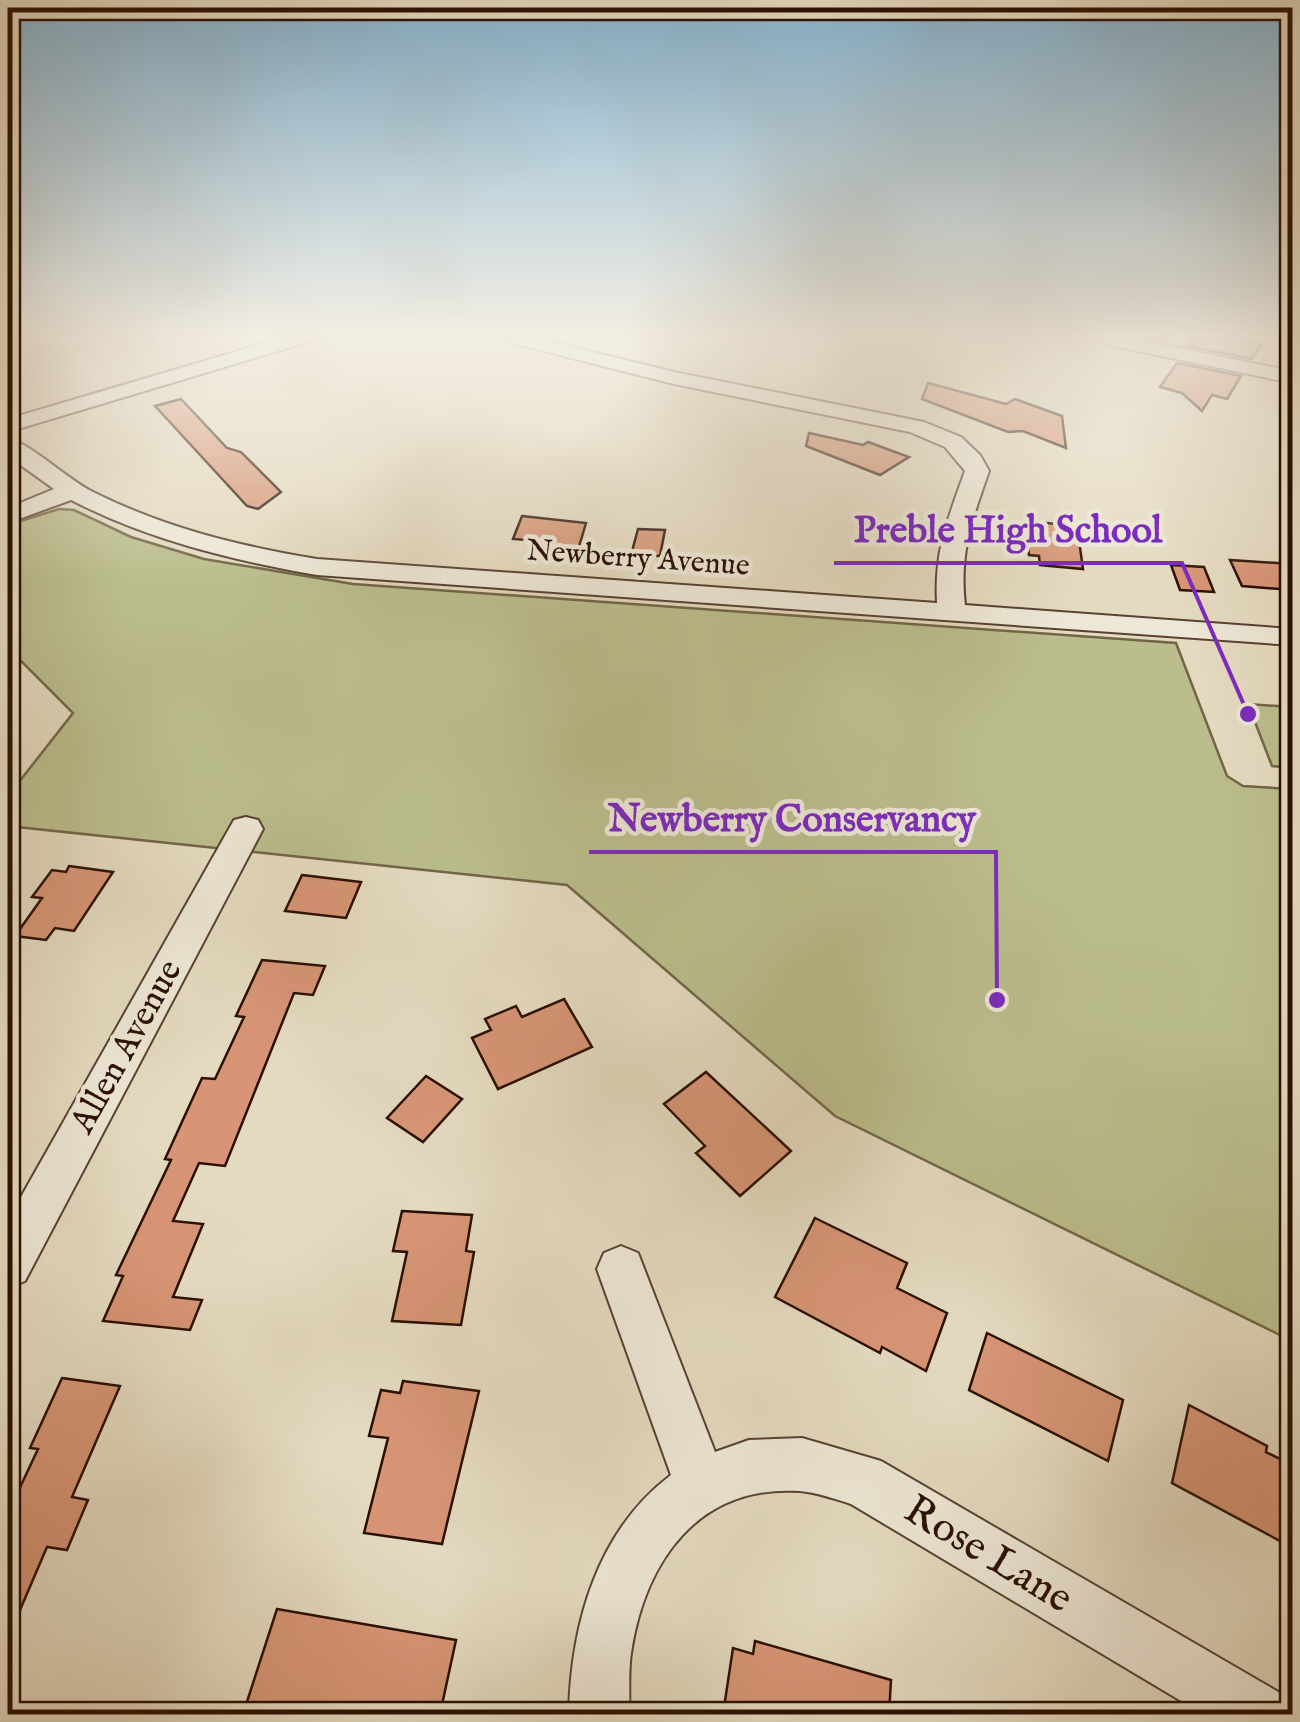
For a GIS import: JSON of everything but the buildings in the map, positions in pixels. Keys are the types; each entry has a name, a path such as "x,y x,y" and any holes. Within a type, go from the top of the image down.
{"street":[{"path":"8,426 33,418"},
{"path":"876,418 952,442 964,451 977,471 948,568 952,613"},
{"name":"Newberry Avenue","path":"8,446 69,492 165,534 258,557 316,566 1292,636"},
{"path":"8,516 69,492"},
{"name":"Allen Avenue","path":"8,1265 246,829"},
{"path":"622,1269 700,1484"},
{"name":"Rose Lane","path":"599,1714 605,1625 622,1576 653,1525 700,1484 754,1463 793,1461 831,1468 862,1480 1259,1714"}],"green space":[{"path":"59,509 74,510 131,537 204,559 353,584 1176,643 1227,776 1243,786 1292,789 1292,1341 835,1116 567,885 8,826 8,796 73,713 8,648 8,525"},
{"path":"1248,704 1292,707 1292,768 1272,766"}],"place":[{"name":"Preble High School","path":"1248,714"},
{"name":"Newberry Conservancy","path":"997,1000"}]}
